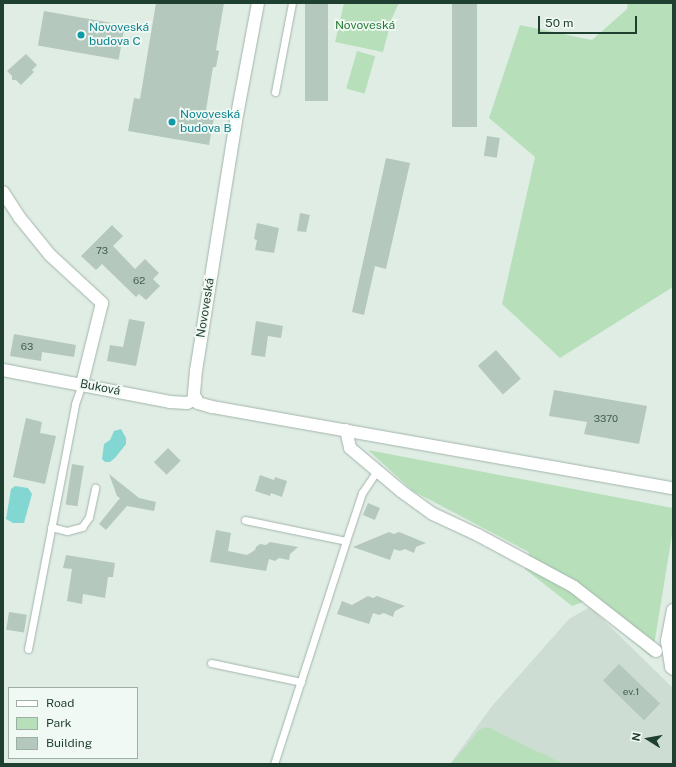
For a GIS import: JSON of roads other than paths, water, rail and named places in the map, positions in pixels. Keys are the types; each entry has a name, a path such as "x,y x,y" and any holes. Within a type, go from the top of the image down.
{"street":[{"name":"Novoveská","path":"196,400 194,390 196,370 236,121 258,3"},
{"path":"3,192 20,218 50,256 102,303 82,384"},
{"name":"Buková","path":"3,370 170,402 186,403 196,400"},
{"path":"196,400 202,404 212,407 673,488"},
{"path":"346,430 350,448 401,492 433,514 478,535 574,587 656,651"},
{"path":"673,610 667,641 671,667 673,669"}],"lane":[{"path":"276,92 292,3"},
{"path":"28,649 75,404 82,384"},
{"path":"274,764 362,493 376,471"},
{"path":"51,527 67,531 82,527 89,516 96,488"},
{"path":"245,520 346,541"},
{"path":"211,663 301,682"}],"water":[{"path":"121,429 126,438 126,444 115,458 110,462 105,462 102,459 104,444 110,440 114,431"},
{"path":"15,486 28,488 32,494 24,523 13,523 6,519 11,489"}],"place":[{"name":"Novoveská budova C","path":"81,35"},
{"name":"Novoveská budova B","path":"172,122"}]}
